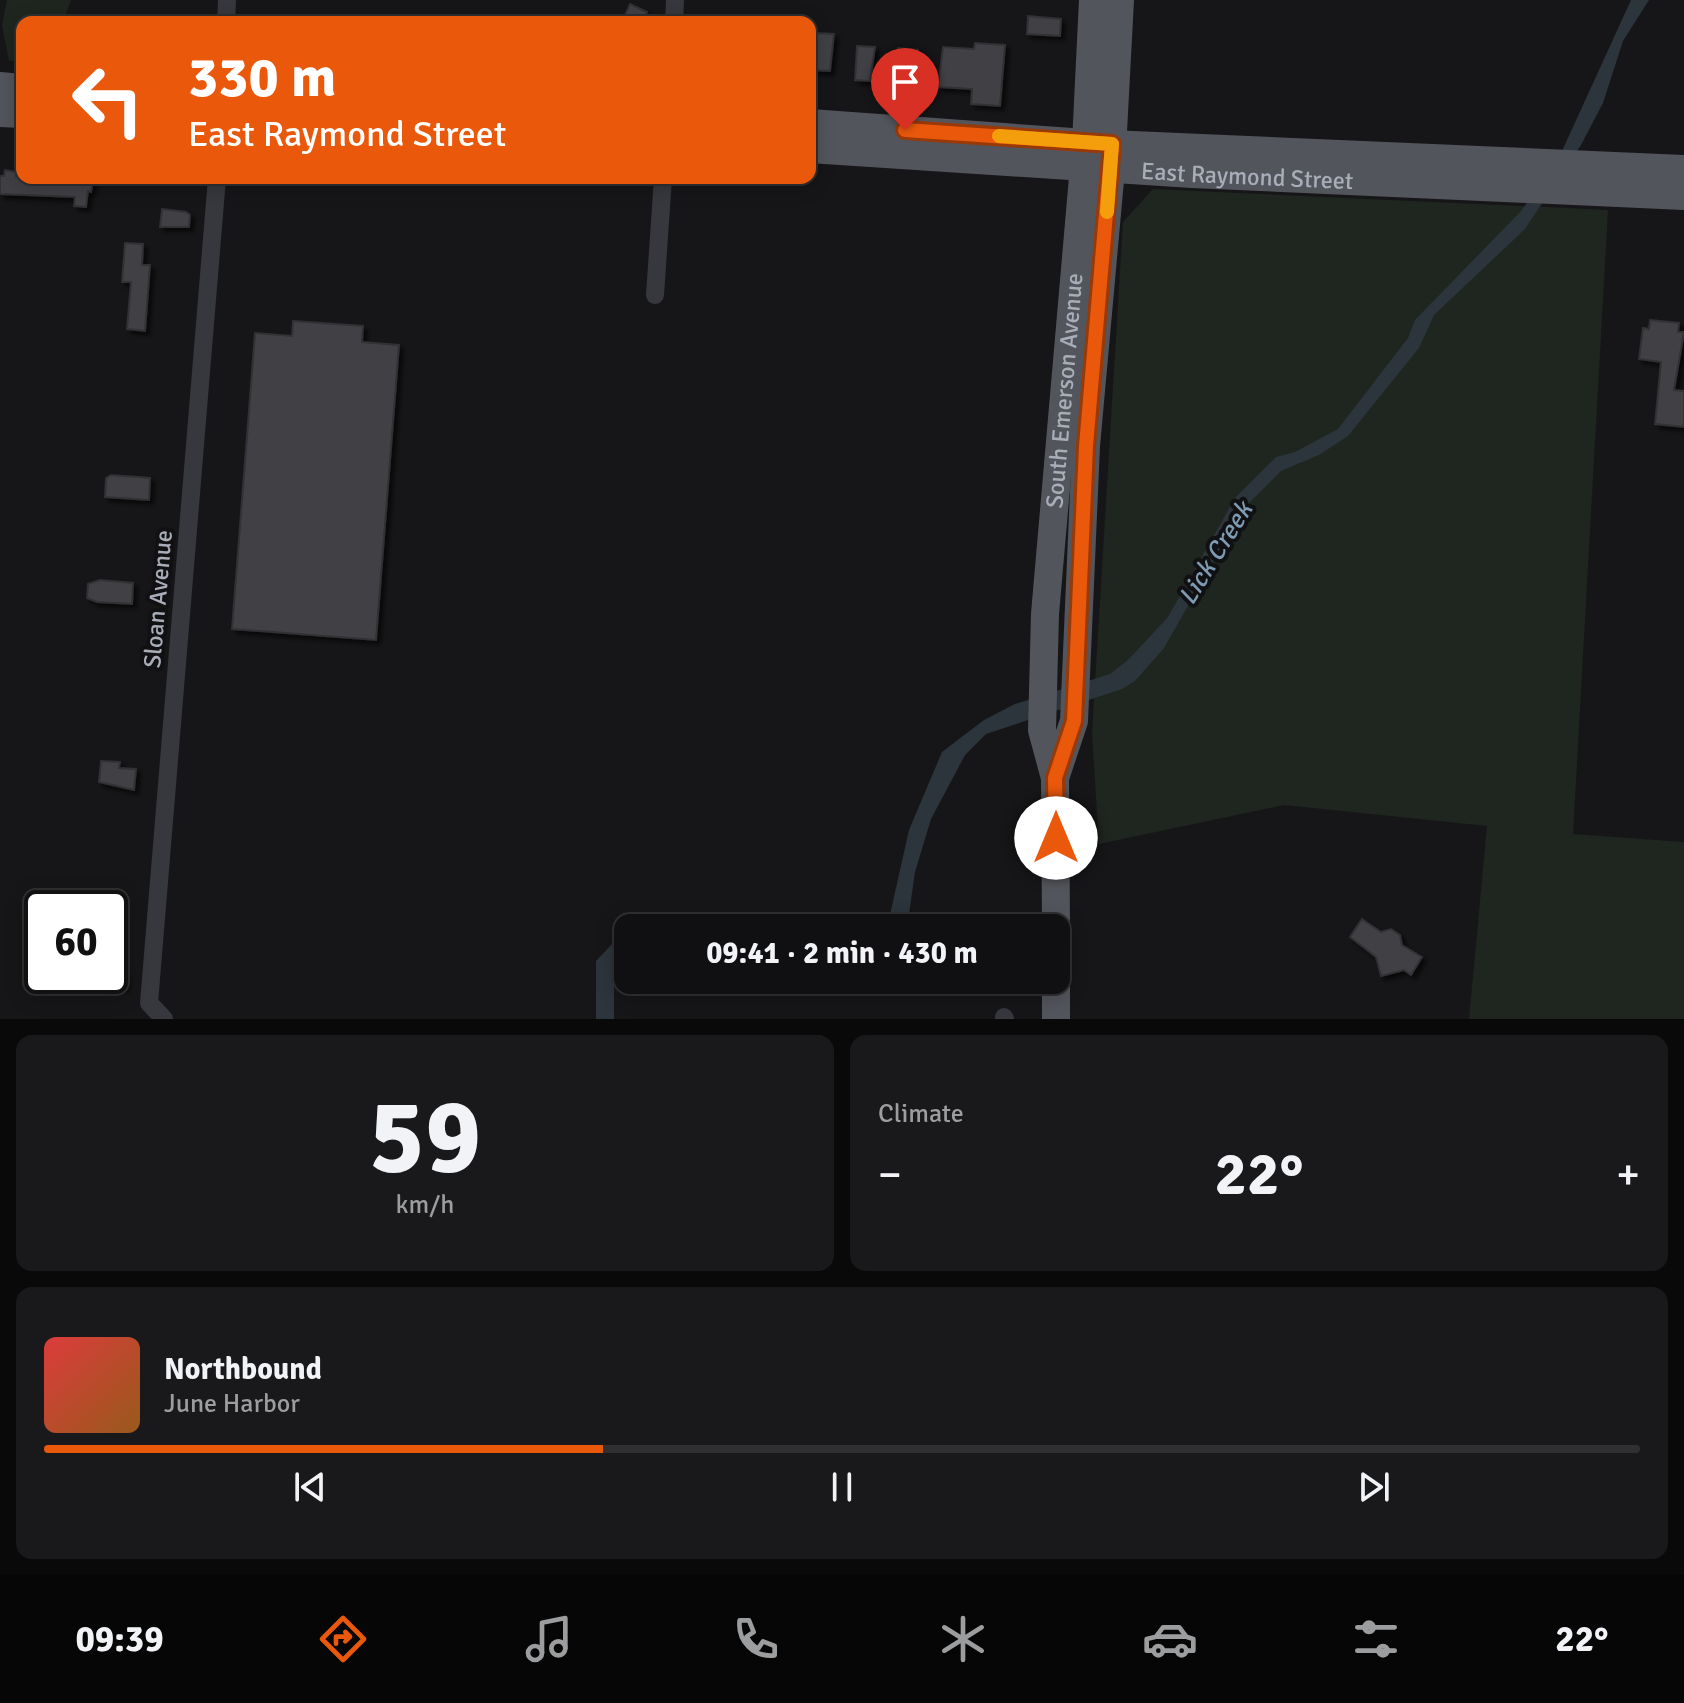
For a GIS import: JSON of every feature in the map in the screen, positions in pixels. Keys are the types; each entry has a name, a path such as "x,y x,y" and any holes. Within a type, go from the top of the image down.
{"main road":[{"name":"South Emerson Avenue","path":"1055,778 1074,721 1074,664 1098,156 1093,0"},
{"name":"South Emerson Avenue","path":"1056,914 1055,778 1042,730 1049,560 1120,0"},
{"name":"East Raymond Street","path":"816,124 1098,156 1515,189 1684,196"},
{"name":"East Raymond Street","path":"816,149 1536,162 1684,169"},
{"path":"1056,994 1056,1019"}],"street":[{"name":"Sloan Avenue","path":"164,1019 149,1003 217,184"},
{"path":"655,295 663,184"}],"shaded area":[{"path":"7,0 71,0 65,16 16,16 16,60 9,61 2,25"},
{"path":"1153,189 1608,210 1573,834 1684,842 1684,1019 1469,1019 1487,826 1284,805 1099,844 1092,733 1123,222"}],"water":[{"name":"Lick Creek","path":"1631,0 1649,0 1623,41 1603,103 1581,145 1525,229 1434,315 1419,348 1348,436 1319,455 1281,471 1243,509 1164,648 1135,681 1122,689 986,734 965,755 931,819 915,872 909,914 890,914 909,830 942,752 984,720 1015,704 1110,674 1128,660 1168,617 1235,498 1276,457 1295,452 1338,429 1408,338 1415,320 1522,210 1562,151"},
{"path":"613,943 614,1019 596,1019 596,961"},
{"path":"777,994 818,994 804,996"}],"building":[{"path":"630,4 647,12 645,16 625,16"},
{"path":"1028,16 1061,19 1060,36 1027,34"},
{"path":"816,33 834,34 830,71 816,70"},
{"path":"975,43 1005,45 1000,106 971,104 972,89 938,87 943,47 974,49"},
{"path":"857,46 875,47 870,81 855,80"},
{"path":"898,48 918,50 913,83 896,82"},
{"path":"5,170 16,172 16,184 92,184 86,207 74,206 75,197 0,194 0,176 4,176"},
{"path":"162,209 186,212 190,215 189,227 160,227"},
{"path":"125,243 143,244 142,265 150,265 145,331 127,329 131,282 122,282"},
{"path":"1650,320 1679,323 1678,332 1684,332 1674,390 1684,391 1684,427 1655,424 1661,362 1639,359 1643,328 1649,329"},
{"path":"293,321 363,326 362,342 399,345 376,640 232,629 255,333 292,336"},
{"path":"111,475 150,478 149,500 105,497 106,478"},
{"path":"100,580 133,583 132,604 97,602 87,598 88,584"},
{"path":"101,761 120,762 119,768 136,769 134,790 99,782"},
{"path":"1362,919 1381,932 1391,929 1400,935 1402,945 1422,957 1411,975 1404,970 1381,976 1376,957 1350,937"}],"slow traffic":[{"path":"999,136 1112,144 1107,212"}],"route":[{"path":"905,130 1112,144 1086,446 1076,612 1074,721 1055,778 1056,838"}]}
